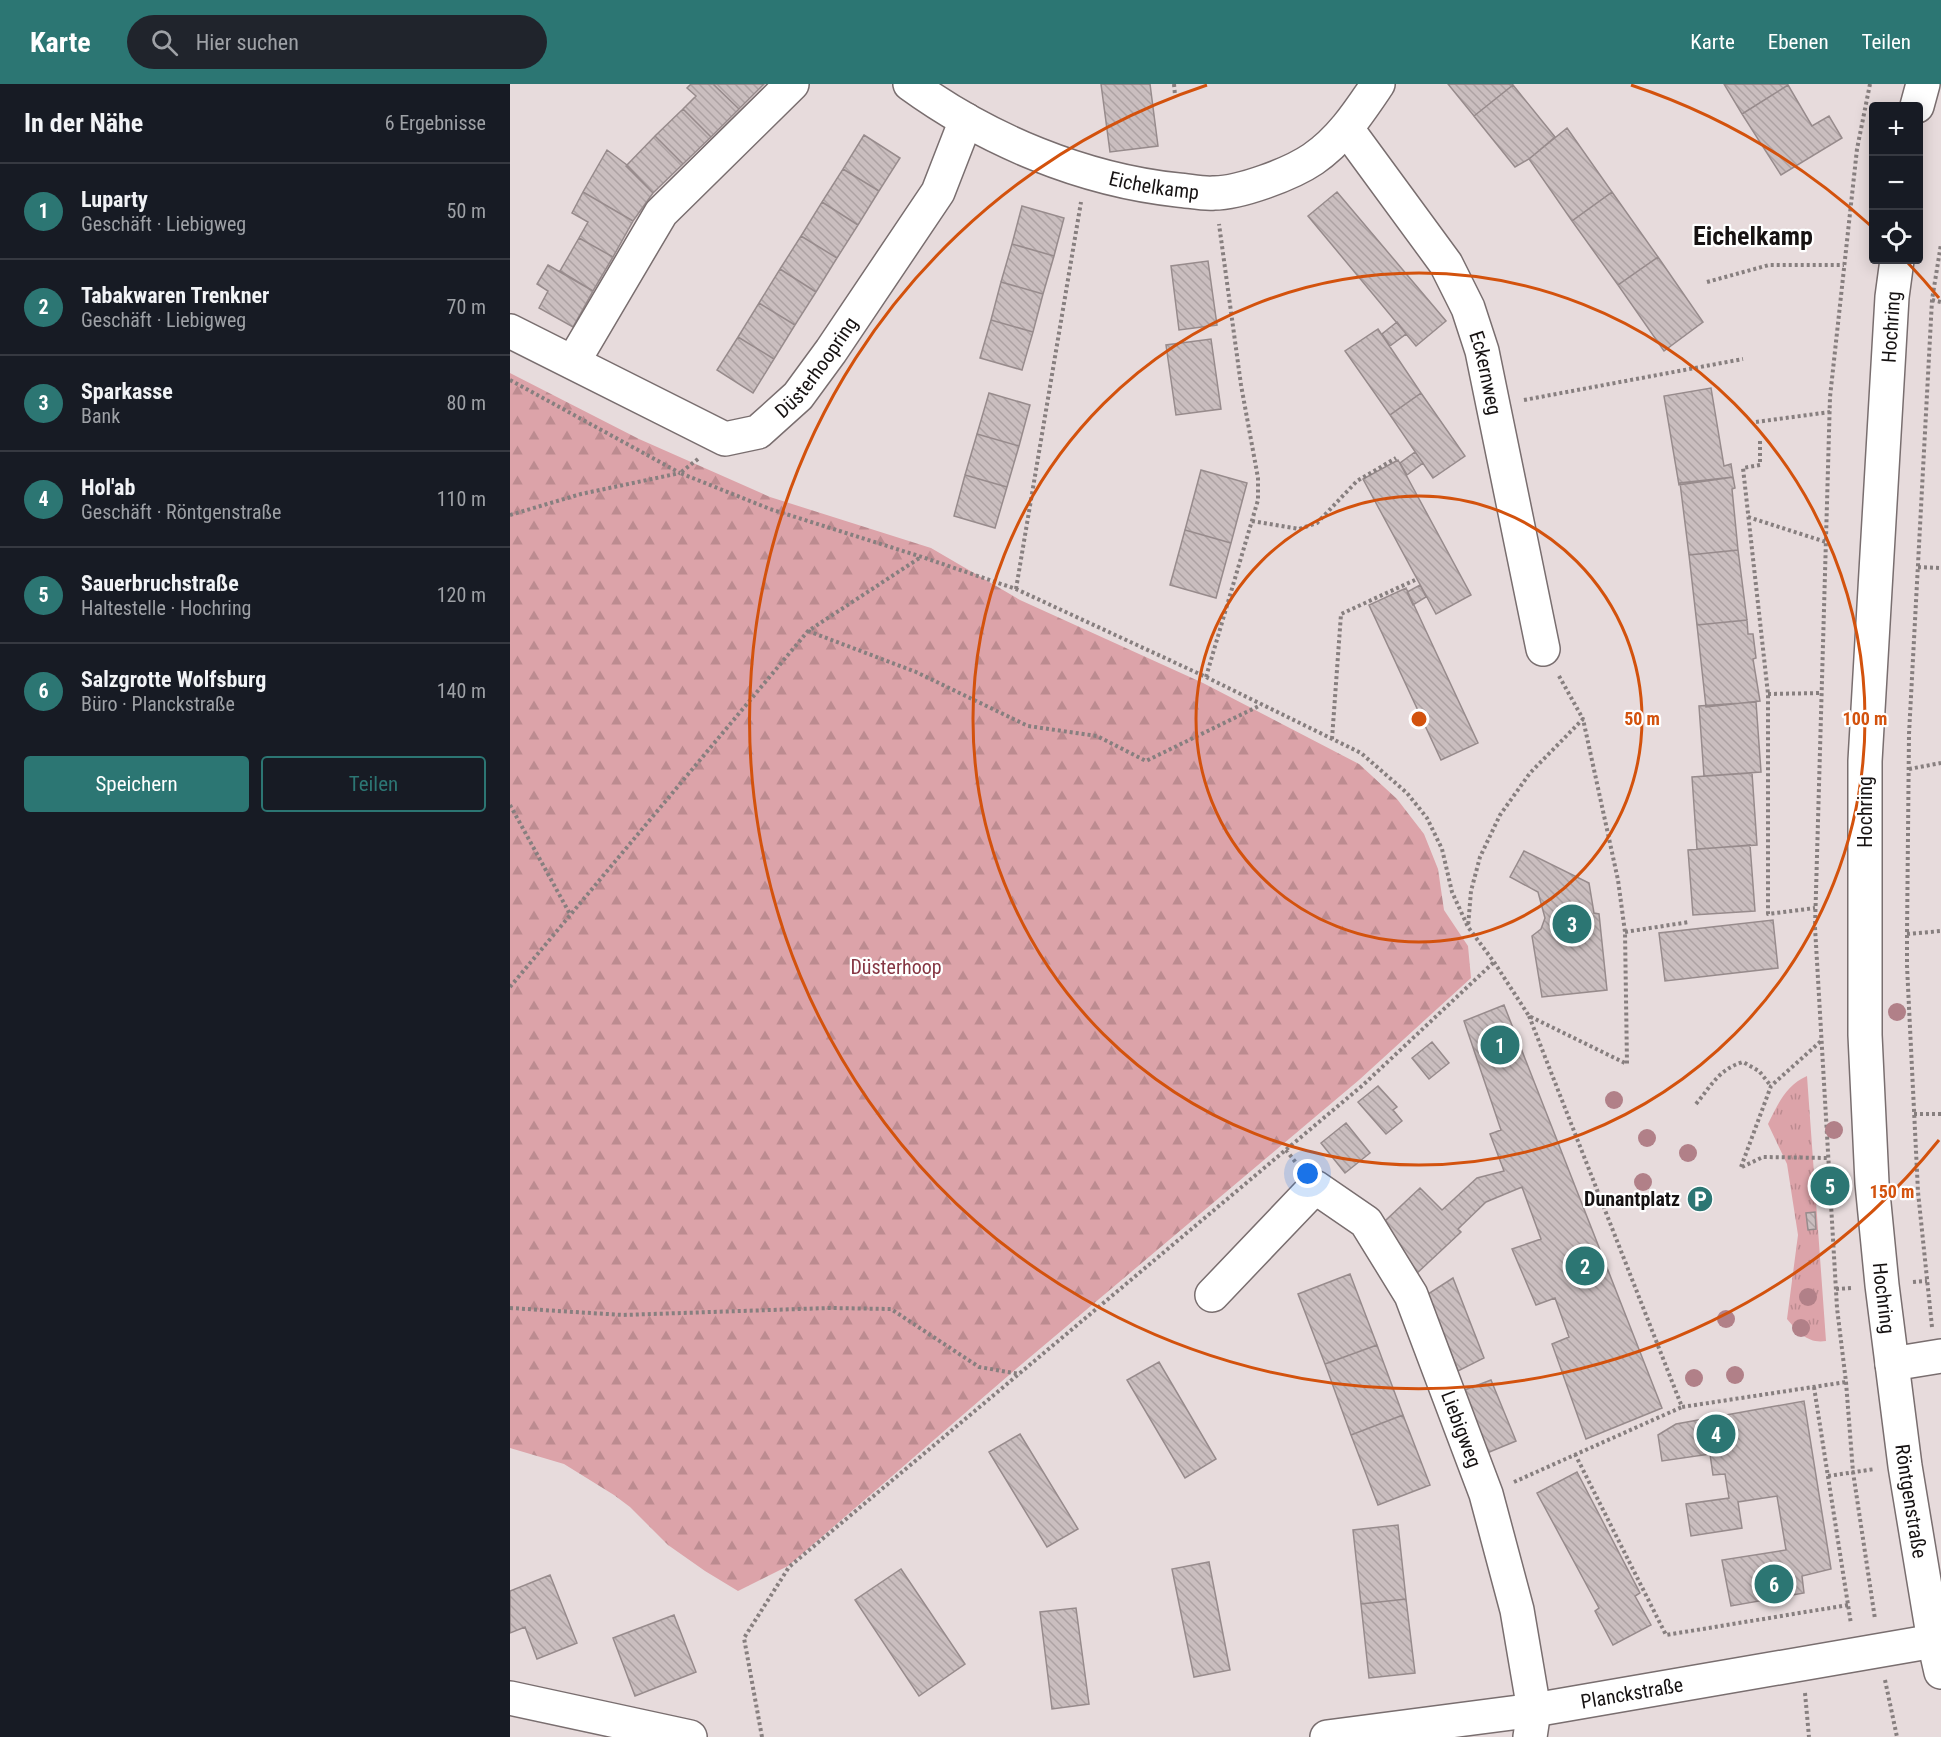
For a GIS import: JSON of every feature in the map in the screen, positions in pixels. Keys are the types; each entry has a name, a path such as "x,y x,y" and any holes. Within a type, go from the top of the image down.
{"street":[{"path":"573,363 661,213 792,84"},
{"name":"Eichelkamp","path":"910,84 934,102 966,120 1030,151 1086,172 1145,186 1215,194 1268,181 1312,159 1347,129 1378,84"},
{"path":"1918,102 1923,84"},
{"name":"Düsterhoopring","path":"725,439 758,432 798,396 938,192 966,120"},
{"name":"Eckernweg","path":"1347,129 1446,264 1468,308 1482,351 1543,649"},
{"name":"Hochring","path":"1892,1364 1881,1285 1872,1183 1866,1047 1865,761 1892,297 1896,264"},
{"path":"510,331 725,439"},
{"name":"Liebigweg","path":"1212,1295 1315,1187 1366,1222 1412,1295 1486,1494 1517,1610 1532,1723"},
{"path":"1892,1364 1938,1357"},
{"name":"Röntgenstraße","path":"1892,1364 1905,1466 1937,1657"},
{"name":"Planckstraße","path":"1327,1737 1532,1723 1803,1663 1856,1654 1937,1657"},
{"path":"510,1698 690,1737"}],"path":[{"path":"1174,84 1175,95"},
{"path":"1016,589 1086,172"},
{"path":"1206,677 1258,500 1258,478 1241,385 1215,194"},
{"path":"1938,1357 1918,1192 1907,934 1909,770 1918,567 1932,300 1941,244"},
{"path":"1707,282 1769,265 1844,265"},
{"path":"1932,300 1941,302"},
{"path":"1493,406 1743,359"},
{"path":"510,381 680,473 770,509 1016,589 1206,677 1361,753 1407,793 1427,818 1442,849 1452,892 1468,927 1529,1016 1682,1407"},
{"path":"1756,422 1830,412"},
{"path":"510,515 581,494 680,473 725,439"},
{"path":"1760,441 1760,465 1743,468 1768,694 1768,914 1815,908"},
{"path":"1252,521 1299,529 1317,523 1357,480 1396,458"},
{"path":"1748,517 1826,542"},
{"path":"510,987 808,631 922,557"},
{"path":"1918,567 1941,568"},
{"path":"1332,739 1341,614 1415,580"},
{"path":"808,631 916,672 1028,726 1097,736 1146,762 1261,705"},
{"path":"1529,1016 1627,1064 1624,932 1618,880 1583,719 1543,649"},
{"path":"1768,694 1822,693"},
{"path":"1468,927 1471,891 1480,857 1500,815 1530,773 1583,719"},
{"path":"1909,770 1941,763"},
{"path":"510,805 570,914"},
{"path":"1624,932 1689,922"},
{"path":"1907,934 1941,931"},
{"path":"762,1737 744,1638 789,1568 1363,1085 1494,962"},
{"path":"1821,1040 1771,1086 1741,1167 1763,1157 1828,1158"},
{"path":"1696,1104 1718,1074 1730,1066 1743,1062 1759,1071 1771,1086"},
{"path":"1914,1114 1941,1114"},
{"path":"510,1308 623,1315 829,1308 891,1309 979,1367 1021,1374"},
{"path":"1486,1494 1682,1407 1846,1382"},
{"path":"1814,1387 1856,1654"},
{"path":"1575,1454 1666,1635 1848,1605"},
{"path":"1803,1663 1809,1737"}],"green space":[{"name":"Düsterhoop","path":"510,373 639,439 770,497 931,548 1020,600 1203,683 1359,764 1397,799 1424,834 1438,869 1444,910 1468,946 1471,978 1359,1080 1016,1369 788,1566 738,1591 668,1545 630,1507 614,1495 564,1464 510,1448"},
{"path":"1807,1076 1826,1341 1809,1339 1787,1319 1798,1235 1787,1164 1768,1124 1788,1090 1793,1084"}],"building":[{"path":"691,84 713,84 739,109 711,137 683,109 696,96 687,88"},
{"path":"713,84 764,84 739,109"},
{"path":"1101,84 1150,84 1158,146 1110,152"},
{"path":"1448,84 1512,84 1513,85 1474,116"},
{"path":"1724,84 1787,84 1788,85 1742,114"},
{"path":"1513,85 1555,137 1529,159 1515,167 1474,116"},
{"path":"1788,85 1812,126 1829,116 1842,138 1781,175 1742,114"},
{"path":"683,109 711,137 683,164 655,136"},
{"path":"1567,128 1612,192 1572,221 1529,159"},
{"path":"864,135 900,158 879,191 843,169"},
{"path":"655,136 683,164 653,193 626,166"},
{"path":"607,150 627,165 653,193 633,221 583,192"},
{"path":"843,169 879,191 858,225 822,202"},
{"path":"583,192 633,221 613,257 579,238 588,222 572,213"},
{"path":"1337,192 1446,321 1416,346 1308,216"},
{"path":"1612,192 1658,257 1618,285 1572,221"},
{"path":"822,202 858,225 837,258 801,236"},
{"path":"1022,206 1064,218 1054,256 1012,244"},
{"path":"801,236 837,258 816,292 780,269"},
{"path":"579,238 613,257 593,291 560,271"},
{"path":"1012,244 1054,256 1043,294 1001,282"},
{"path":"1658,257 1703,322 1664,351 1618,285"},
{"path":"1208,261 1217,325 1179,330 1171,266"},
{"path":"548,265 593,291 573,327 539,308 548,291 537,284"},
{"path":"780,269 816,292 795,325 759,303"},
{"path":"1001,282 1043,294 1033,332 991,320"},
{"path":"759,303 795,325 774,359 738,337"},
{"path":"991,320 1033,332 1022,370 980,358"},
{"path":"1397,322 1406,334 1390,346 1382,334"},
{"path":"1378,329 1421,393 1390,415 1345,351"},
{"path":"738,337 774,359 753,393 717,370"},
{"path":"1211,339 1221,409 1176,415 1166,345"},
{"path":"1711,388 1724,466 1731,464 1733,477 1679,485 1664,396"},
{"path":"989,393 1030,405 1019,446 977,434"},
{"path":"1421,393 1465,456 1433,478 1390,415"},
{"path":"977,434 1019,446 1007,487 965,475"},
{"path":"1415,452 1423,463 1407,475 1400,463"},
{"path":"1398,460 1471,595 1436,614 1363,479"},
{"path":"1201,470 1247,483 1231,543 1185,530"},
{"path":"965,475 1007,487 995,528 954,516"},
{"path":"1733,477 1735,488 1732,489 1738,550 1689,555 1680,483"},
{"path":"1185,530 1231,543 1216,598 1170,585"},
{"path":"1738,550 1747,620 1697,625 1689,555"},
{"path":"1420,585 1426,597 1413,605 1407,592"},
{"path":"1406,588 1478,743 1441,760 1369,605"},
{"path":"1747,620 1748,634 1753,634 1756,658 1753,659 1760,701 1706,707 1697,625"},
{"path":"1756,702 1761,772 1704,776 1699,706"},
{"path":"1752,773 1757,845 1697,849 1692,777"},
{"path":"1750,845 1755,911 1693,915 1688,850"},
{"path":"1524,851 1589,883 1594,913 1599,914 1607,990 1542,997 1532,936 1541,929 1545,918 1538,892 1510,877"},
{"path":"1773,920 1778,968 1665,981 1659,933"},
{"path":"1504,1005 1662,1408 1586,1439 1552,1344 1569,1337 1555,1298 1536,1305 1512,1249 1541,1239 1522,1187 1486,1202 1458,1229 1461,1232 1415,1275 1384,1222 1420,1188 1442,1210 1477,1178 1504,1171 1490,1134 1501,1130 1464,1021"},
{"path":"1432,1042 1449,1063 1429,1079 1412,1058"},
{"path":"1378,1086 1397,1107 1393,1110 1402,1121 1386,1134 1358,1102"},
{"path":"1346,1123 1370,1153 1345,1173 1321,1143"},
{"path":"1815,1212 1816,1229 1808,1230 1806,1213"},
{"path":"1350,1274 1377,1345 1325,1364 1298,1294"},
{"path":"1453,1278 1484,1358 1458,1371 1428,1294"},
{"path":"1377,1345 1403,1415 1351,1435 1325,1364"},
{"path":"1159,1362 1216,1459 1185,1478 1127,1380"},
{"path":"1491,1380 1516,1441 1487,1453 1462,1391"},
{"path":"1804,1401 1831,1569 1802,1576 1804,1593 1731,1606 1722,1560 1786,1550 1777,1496 1738,1502 1742,1528 1691,1536 1686,1504 1729,1498 1725,1474 1713,1475 1710,1454 1662,1461 1658,1435 1676,1424"},
{"path":"1403,1415 1430,1485 1378,1505 1351,1435"},
{"path":"1020,1434 1078,1529 1047,1547 989,1452"},
{"path":"1577,1472 1640,1593 1635,1596 1651,1625 1613,1645 1595,1611 1599,1608 1537,1493"},
{"path":"1398,1525 1406,1599 1361,1604 1353,1530"},
{"path":"1209,1562 1230,1670 1194,1677 1172,1569"},
{"path":"901,1569 965,1664 919,1696 855,1600"},
{"path":"550,1575 577,1643 537,1659 525,1627 510,1633 510,1591"},
{"path":"1406,1599 1415,1673 1369,1678 1361,1604"},
{"path":"1076,1608 1089,1704 1052,1709 1040,1612"},
{"path":"674,1615 696,1672 635,1696 613,1638"}],"place":[{"name":"Sparkasse","path":"1572,924"},
{"name":"Luparty","path":"1500,1045"},
{"name":"Sauerbruchstraße","path":"1830,1186"},
{"name":"Dunantplatz","path":"1700,1199"},
{"name":"Tabakwaren Trenkner","path":"1585,1266"},
{"name":"Hol'ab","path":"1716,1434"},
{"name":"Salzgrotte Wolfsburg","path":"1774,1584"}],"district":[{"name":"Eichelkamp","path":"1753,236"}]}
